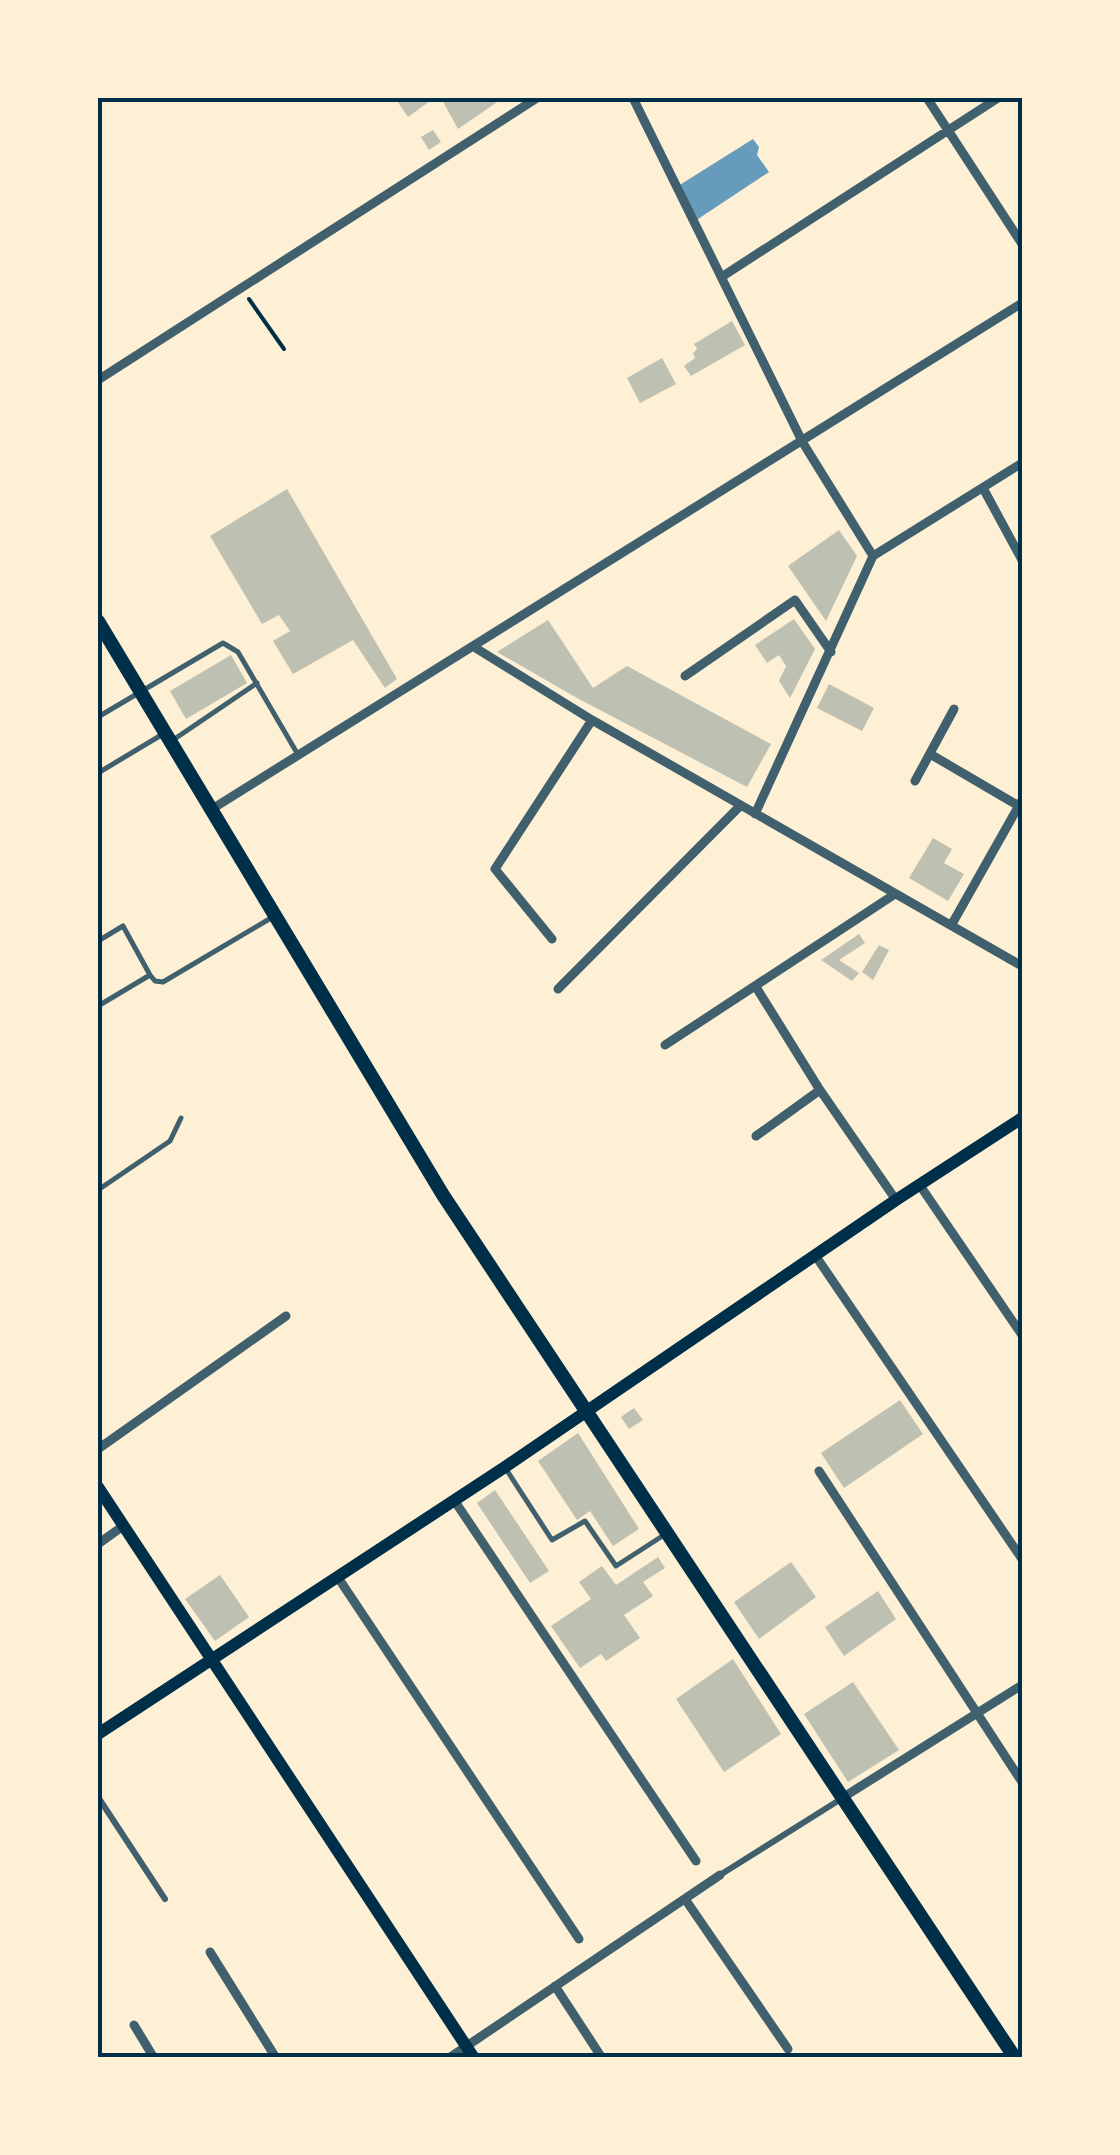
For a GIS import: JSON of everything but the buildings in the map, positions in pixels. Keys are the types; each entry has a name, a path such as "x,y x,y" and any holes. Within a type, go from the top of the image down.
{"main road":[{"path":"98,621 443,1196 1015,2058"},
{"path":"98,1734 1022,1118"},
{"path":"98,1487 470,2052"}],"street":[{"path":"98,380 537,98"},
{"path":"632,98 803,443 873,556"},
{"path":"928,98 1022,244"},
{"path":"723,276 998,98"},
{"path":"212,809 1022,303"},
{"path":"755,814 873,556 1022,463"},
{"path":"983,488 1022,560"},
{"path":"685,676 795,600 831,652"},
{"path":"474,647 592,720 1022,966"},
{"path":"915,780 954,709"},
{"path":"552,939 495,870 592,720"},
{"path":"930,754 1021,803 952,924"},
{"path":"558,989 740,806"},
{"path":"665,1045 895,894"},
{"path":"756,987 820,1090 896,1200"},
{"path":"756,1136 820,1090"},
{"path":"919,1184 1022,1335"},
{"path":"814,1254 1022,1559"},
{"path":"98,1449 286,1316"},
{"path":"818,1471 1022,1782"},
{"path":"454,1500 696,1861"},
{"path":"98,1544 123,1526"},
{"path":"337,1576 579,1940"},
{"path":"449,2058 470,2052 556,1986 720,1875 1022,1685"},
{"path":"98,1797 166,1899"},
{"path":"686,1898 788,2050"},
{"path":"210,1952 276,2058"},
{"path":"556,1986 602,2058"},
{"path":"134,2025 152,2057"}],"lane":[{"path":"98,717 223,643 238,652 299,756"},
{"path":"98,773 168,737 257,683"},
{"path":"98,942 123,926 154,981 163,982 274,916"},
{"path":"98,1006 150,975"},
{"path":"98,1190 170,1141 181,1118"},
{"path":"504,1466 552,1540 585,1521 616,1566 666,1533"}],"path":[{"path":"241,288 284,349"}],"water":[{"path":"753,139 759,147 757,155 769,172 695,221 678,186"}]}
